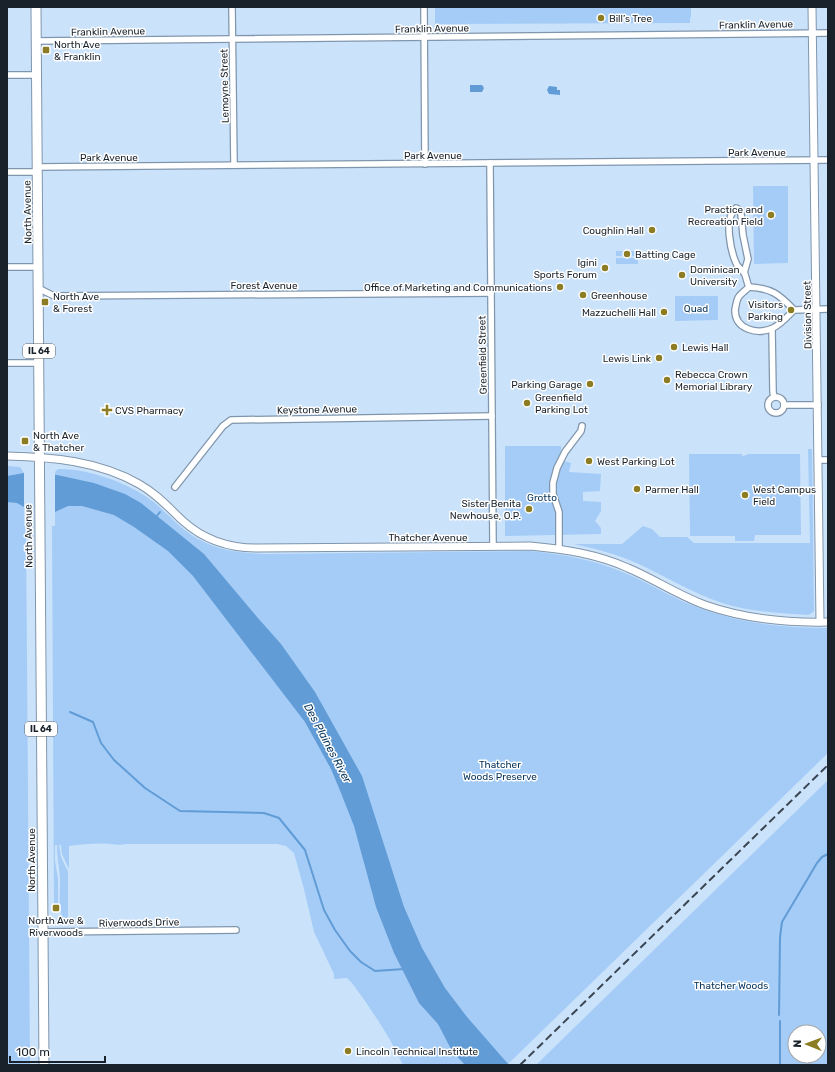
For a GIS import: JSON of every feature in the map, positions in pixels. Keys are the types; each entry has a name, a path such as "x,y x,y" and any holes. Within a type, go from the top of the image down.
{"main road":[{"name":"North Avenue","path":"36,7 44,1065"}],"street":[{"name":"Lemoyne Street","path":"232,7 234,165"},
{"path":"424,7 425,164"},
{"name":"Division Street","path":"812,7 820,622"},
{"name":"Franklin Avenue","path":"36,41 828,33"},
{"path":"7,75 37,75"},
{"name":"Park Avenue","path":"7,172 37,169 234,165 828,160"},
{"name":"Greenfield Street","path":"490,163 493,546"},
{"path":"744,273 748,259 743,235 741,214 736,208 732,211 729,225 731,244 738,267 744,273 749,287"},
{"path":"7,267 38,267"},
{"path":"794,310 778,294 770,290 749,287 738,297 735,314 738,322 746,329 755,331 772,329 794,310 828,309"},
{"name":"Forest Avenue","path":"38,288 54,296 490,293"},
{"path":"772,329 774,398"},
{"path":"7,364 38,363"},
{"path":"774,398 781,399 784,405 783,410 779,412 772,411 769,405 770,400 774,398"},
{"path":"784,405 818,405"},
{"name":"Keystone Avenue","path":"175,487 223,426 231,420 492,416"},
{"path":"559,549 559,512 553,494 553,483 557,468 565,452 581,431 582,426"},
{"name":"Thatcher Avenue","path":"7,456 88,464 103,468 148,489 158,496 192,528 218,542 233,546 256,548 530,546 559,549 612,562 642,574 688,598 740,615 785,622 828,622"},
{"path":"819,460 828,460"},
{"name":"Riverwoods Drive","path":"43,932 236,930"}],"green space":[{"path":"435,7 691,7 691,17 690,23 435,24"},
{"name":"Practice and Recreation Field","path":"753,186 788,186 788,263 754,264"},
{"name":"Batting Cage","path":"616,251 638,251 638,256 616,256"},
{"name":"Batting Cage","path":"616,258 638,258 638,264 616,264"},
{"name":"Quad","path":"675,296 718,296 718,320 675,321"},
{"name":"Grotto","path":"505,446 561,446 561,460 571,463 569,472 601,474 600,491 583,492 583,501 601,502 601,511 595,521 601,528 601,534 505,536"},
{"path":"808,449 812,449 814,611 809,615 754,610 722,603 691,590 633,561 574,544 622,544 643,526 652,529 660,537 687,537 694,543 810,543"},
{"name":"West Campus Field","path":"689,454 742,454 742,456 747,454 800,454 801,535 755,535 754,541 735,541 735,536 690,536"},
{"path":"7,466 20,467 24,473 24,526 26,526 30,1065 7,1065"},
{"name":"Thatcher Woods Preserve","path":"58,469 70,469 96,474 122,484 155,503 182,528 194,536 215,547 231,551 265,554 542,552 578,558 614,568 673,597 717,614 764,624 828,628 828,753 507,1065 403,1065 379,1022 352,983 347,978 334,979 334,974 314,932 294,853 286,846 277,844 100,844 69,846 69,869 62,854 61,845 59,845 61,857 68,872 67,924 61,914 60,908 60,877 57,845 55,845 55,861 58,879 58,904 54,905 52,526 55,526 55,472"},
{"name":"Thatcher Woods","path":"828,780 828,1065 536,1065"}],"water":[{"path":"470,85 482,85 484,88 482,92 470,92"},
{"path":"549,86 557,87 557,90 560,90 560,95 549,94 547,90"},
{"name":"Des Plaines River","path":"24,473 57,475 94,483 125,494 141,503 204,554 281,644 315,692 362,776 404,907 422,948 445,988 467,1017 509,1065 465,1065 452,1051 438,1024 419,1003 394,953 376,907 354,826 331,769 305,722 193,576 168,551 114,515 82,506 68,506 55,512 24,507 17,503 7,502 7,476"}],"pier":[{"path":"24,471 55,473 55,514 24,509"}],"waterway":[{"path":"156,517 160,512"},
{"path":"70,712 93,722 101,743 114,760 145,788 180,811 264,813 279,818 305,850 324,910 335,930 350,951 361,962 375,971 404,969"},
{"path":"779,1015 780,937 782,922 817,863 822,857 828,854"},
{"path":"780,1021 780,1065"}],"railway":[{"path":"520,1065 828,765"}],"place":[{"name":"Bill’s Tree","path":"601,18"},
{"name":"North Ave & Franklin","path":"46,50"},
{"name":"Practice and Recreation Field","path":"771,215"},
{"name":"Coughlin Hall","path":"652,230"},
{"name":"Batting Cage","path":"627,254"},
{"name":"Igini Sports Forum","path":"605,268"},
{"name":"Dominican University","path":"682,275"},
{"name":"Office of Marketing and Communications","path":"560,287"},
{"name":"Greenhouse","path":"583,295"},
{"name":"North Ave & Forest","path":"45,302"},
{"name":"Visitors Parking","path":"791,310"},
{"name":"Mazzuchelli Hall","path":"664,312"},
{"name":"Lewis Hall","path":"674,347"},
{"name":"Lewis Link","path":"659,358"},
{"name":"Rebecca Crown Memorial Library","path":"667,380"},
{"name":"Parking Garage","path":"590,384"},
{"name":"Greenfield Parking Lot","path":"527,403"},
{"name":"CVS Pharmacy","path":"107,410"},
{"name":"North Ave & Thatcher","path":"25,441"},
{"name":"West Parking Lot","path":"589,461"},
{"name":"Parmer Hall","path":"637,489"},
{"name":"West Campus Field","path":"745,495"},
{"name":"Sister Benita Newhouse, O.P.","path":"529,509"},
{"name":"North Ave & Riverwoods","path":"56,908"},
{"name":"Lincoln Technical Institute","path":"348,1051"}]}
